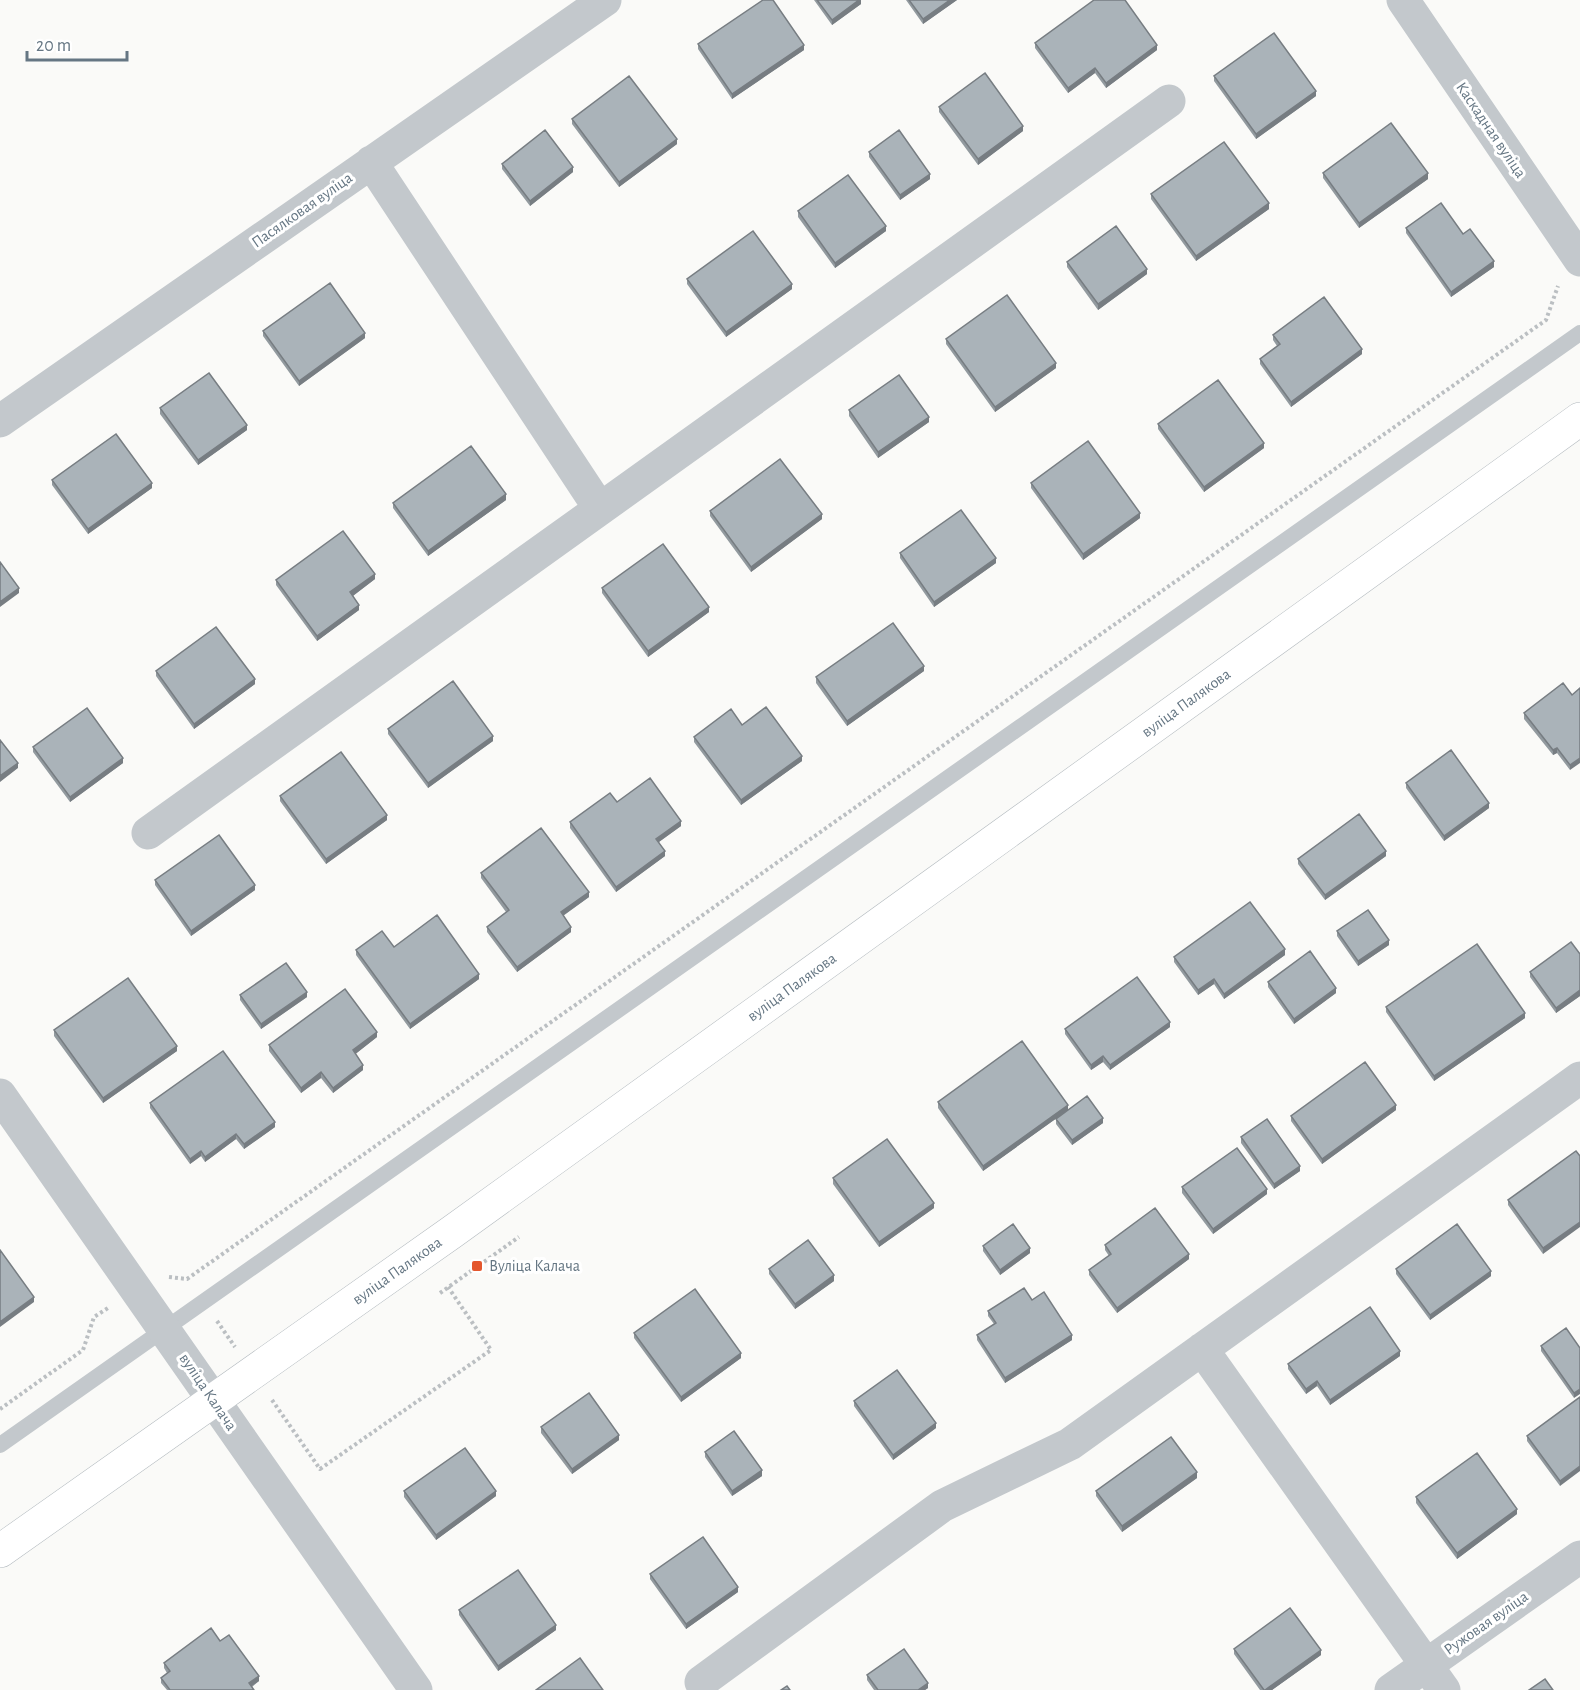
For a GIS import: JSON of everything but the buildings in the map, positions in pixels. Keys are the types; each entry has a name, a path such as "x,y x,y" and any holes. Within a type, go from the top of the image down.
{"street":[{"name":"Пасялковая вуліца","path":"0,421 605,0"},
{"name":"Каскадная вуліца","path":"1403,0 1571,267"},
{"path":"148,833 1168,101"},
{"path":"372,162 600,509"},
{"name":"вуліца Палякова","path":"0,1551 214,1402 1580,419"},
{"path":"701,1682 942,1506 1070,1444 1580,1078"},
{"name":"вуліца Калача","path":"0,1095 416,1690"},
{"path":"1202,1349 1435,1677"},
{"name":"Ружовая вуліца","path":"1391,1690 1435,1677 1580,1557"}],"lane":[{"path":"0,1445 1580,333"}],"path":[{"path":"166,1277 187,1278 197,1272 1546,320 1571,267"},
{"path":"440,1293 519,1237"},
{"path":"271,1399 320,1469 491,1350 448,1287"},
{"path":"0,1409 83,1350 94,1317 111,1306"}],"place":[{"name":"Вуліца Калача","path":"477,1266"}]}
